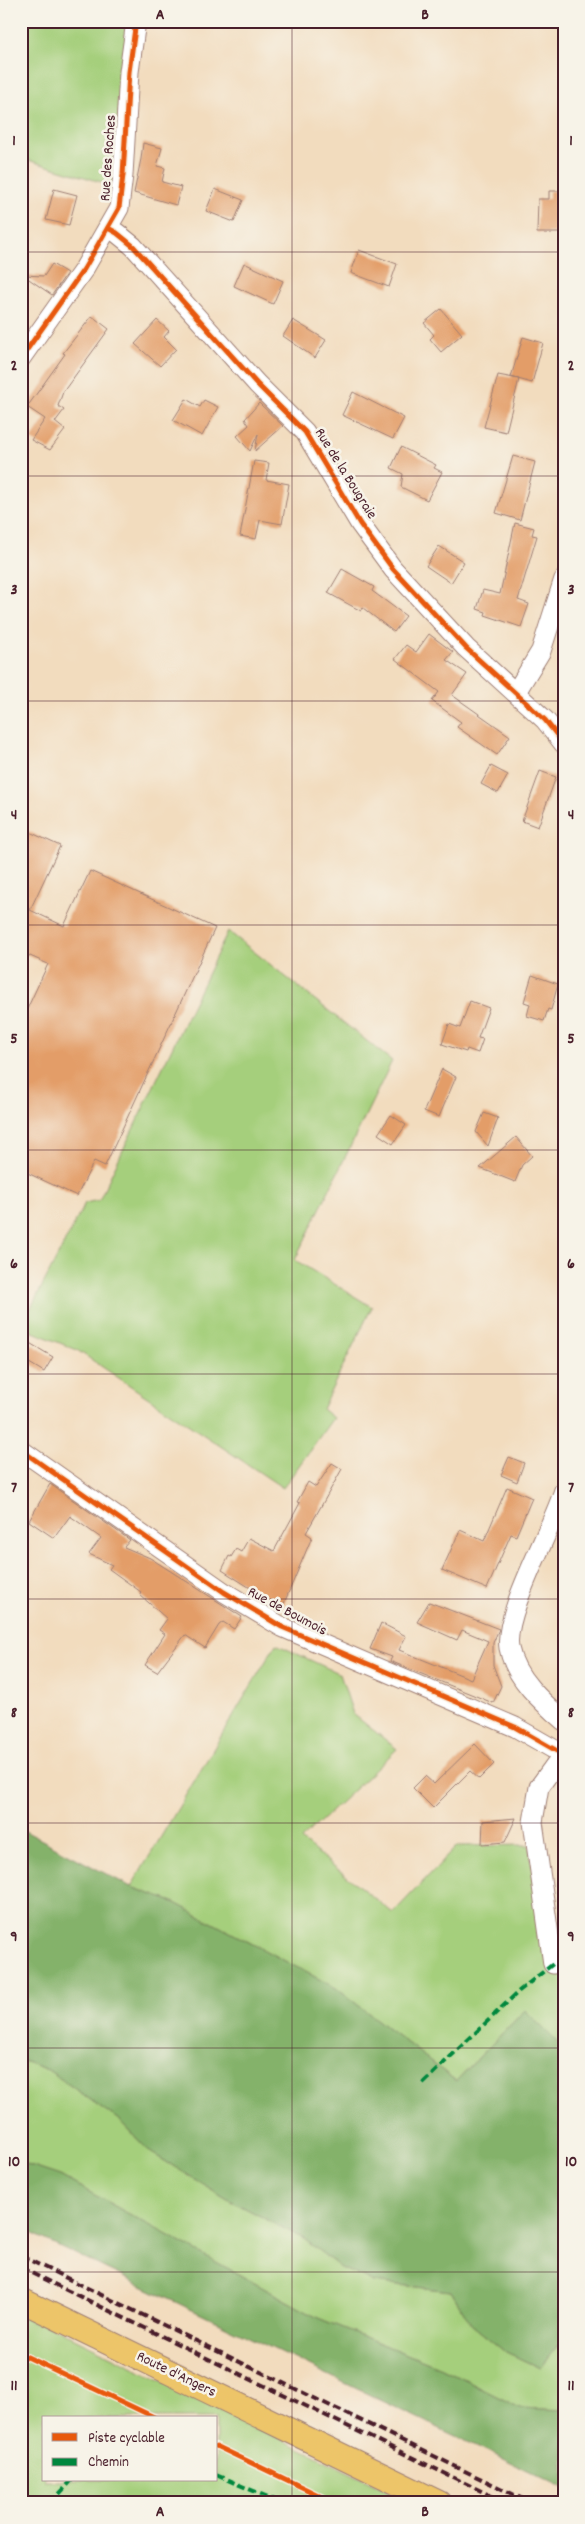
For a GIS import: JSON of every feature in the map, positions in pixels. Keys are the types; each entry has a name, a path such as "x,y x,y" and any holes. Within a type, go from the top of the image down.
{"main road":[{"name":"Route d'Angers","path":"21,2300 439,2503"}],"street":[{"name":"Rue des Roches","path":"21,358 84,269 119,208 128,80 136,21"},
{"name":"Rue de la Bougraie","path":"108,228 117,232 133,246 256,384 305,432 360,524 394,569 466,648 545,720 564,744"},
{"path":"516,692 541,651 564,579"},
{"name":"Rue de Boumois","path":"21,1450 224,1592 282,1627 515,1727 563,1754"},
{"path":"564,1490 555,1519 514,1609 509,1629 509,1648 519,1672 542,1702 564,1721"},
{"path":"553,1964 533,1822 538,1786 563,1754"}],"green space":[{"path":"21,21 136,21 123,175 111,185 21,158"},
{"path":"228,931 392,1061 295,1260 372,1307 322,1409 333,1418 283,1488 77,1350 21,1327 85,1203 99,1200"},
{"path":"276,1644 340,1674 353,1714 397,1749 301,1840 393,1913 457,1846 529,1845 545,1957 564,1963 564,2049 525,2010 456,2081 336,1988 173,1902 131,1887"},
{"path":"21,1829 131,1887 173,1902 336,1988 456,2081 525,2010 564,2049 564,2337 540,2368 504,2351 471,2324 451,2291 373,2282 341,2268 304,2239 226,2198 150,2152 119,2120 48,2070 21,2060"},
{"path":"21,2060 48,2070 119,2120 150,2152 226,2198 304,2239 341,2268 373,2282 451,2291 471,2324 504,2351 540,2368 564,2337 564,2410 520,2408 441,2368 318,2318 60,2176 21,2163"},
{"path":"21,2163 60,2176 318,2318 441,2368 520,2408 564,2410 564,2488 21,2228"},
{"path":"21,2312 412,2503 21,2503"}],"building":[{"path":"143,143 162,148 157,166 165,168 162,182 181,187 176,205 134,193"},
{"path":"54,189 77,195 69,225 46,220"},
{"path":"215,189 243,200 234,222 206,211"},
{"path":"549,191 564,191 564,233 537,233 538,199 549,199"},
{"path":"359,250 397,264 389,287 351,273"},
{"path":"244,263 283,281 273,304 234,286"},
{"path":"52,264 67,273 52,295 23,275 44,276"},
{"path":"441,309 462,334 441,352 430,339 434,335 424,323"},
{"path":"92,316 109,329 63,392 58,406 64,410 55,422 65,430 50,450 31,440 45,419 27,407 65,354 63,353"},
{"path":"157,320 169,331 164,337 176,349 160,366 135,344"},
{"path":"293,320 326,340 315,358 283,336"},
{"path":"523,337 543,343 532,383 511,377"},
{"path":"498,375 519,379 506,432 484,427"},
{"path":"353,392 404,418 393,439 342,415"},
{"path":"186,399 200,407 204,400 218,407 202,436 173,420"},
{"path":"259,403 283,426 255,451 258,434 250,451 237,436 249,425 245,419"},
{"path":"401,447 436,465 434,468 442,472 427,500 401,487 403,474 391,468"},
{"path":"513,456 535,462 520,520 496,513"},
{"path":"254,461 269,463 266,480 289,484 282,524 260,520 256,539 240,536"},
{"path":"515,523 534,528 532,535 537,536 518,600 529,604 521,627 485,615 486,612 477,609 483,590 500,594"},
{"path":"439,546 464,562 451,583 426,566"},
{"path":"342,569 374,587 372,591 406,616 394,632 363,608 361,611 328,593"},
{"path":"429,634 453,652 446,660 467,674 452,695 510,736 497,755 457,727 461,722 432,701 439,692 395,659 406,645 416,652"},
{"path":"491,766 508,775 498,793 481,784"},
{"path":"540,771 556,777 538,827 522,821"},
{"path":"21,828 60,846 30,910 64,926 90,871 215,928 105,1166 94,1161 77,1196 21,1170 21,1022 48,964 21,952"},
{"path":"532,975 558,984 551,1010 548,1009 544,1021 527,1016 530,1004 524,1002"},
{"path":"470,1001 489,1008 478,1038 483,1039 478,1053 467,1049 466,1052 442,1044 449,1024 460,1028"},
{"path":"442,1069 456,1077 439,1117 424,1111"},
{"path":"484,1113 498,1118 488,1146 476,1132"},
{"path":"391,1115 406,1125 393,1144 378,1134"},
{"path":"516,1137 532,1156 522,1165 515,1182 480,1168"},
{"path":"21,1338 53,1357 44,1372 21,1358"},
{"path":"509,1457 524,1463 517,1482 501,1475"},
{"path":"332,1463 342,1469 306,1533 312,1537 282,1608 222,1570 229,1556 231,1557 236,1549 241,1552 249,1538 274,1551 300,1503 297,1502 308,1482 316,1487"},
{"path":"50,1484 130,1540 124,1547 150,1558 242,1617 234,1629 223,1622 219,1625 205,1648 185,1635 157,1672 145,1665 165,1634 159,1630 167,1619 140,1595 141,1592 109,1569 112,1565 89,1554 101,1538 70,1516 54,1538 29,1521"},
{"path":"507,1487 532,1498 516,1536 511,1534 487,1589 442,1570 460,1530 484,1541"},
{"path":"429,1602 499,1629 493,1643 493,1665 501,1686 493,1703 390,1661 392,1657 370,1649 381,1623 406,1636 399,1650 471,1679 488,1641 462,1630 457,1640 417,1622"},
{"path":"475,1744 494,1764 479,1779 470,1771 433,1808 413,1788 425,1776 434,1784"},
{"path":"516,1818 505,1842 482,1844 483,1821"}],"railway":[{"path":"21,2256 531,2503"},
{"path":"21,2268 506,2503"}],"marked path":[{"path":"423,2083 519,1991 553,1964"},
{"path":"218,2476 282,2503"},
{"path":"51,2503 70,2482"}],"cycle path":[{"path":"21,358 84,269 119,208 123,175 129,72 136,21"},
{"path":"108,228 133,246 257,384 305,432 360,524 393,569 466,648 545,720 564,744"},
{"path":"21,1450 224,1592 282,1627 515,1727 564,1755"},
{"path":"21,2354 152,2416"},
{"path":"218,2447 335,2503"}]}
